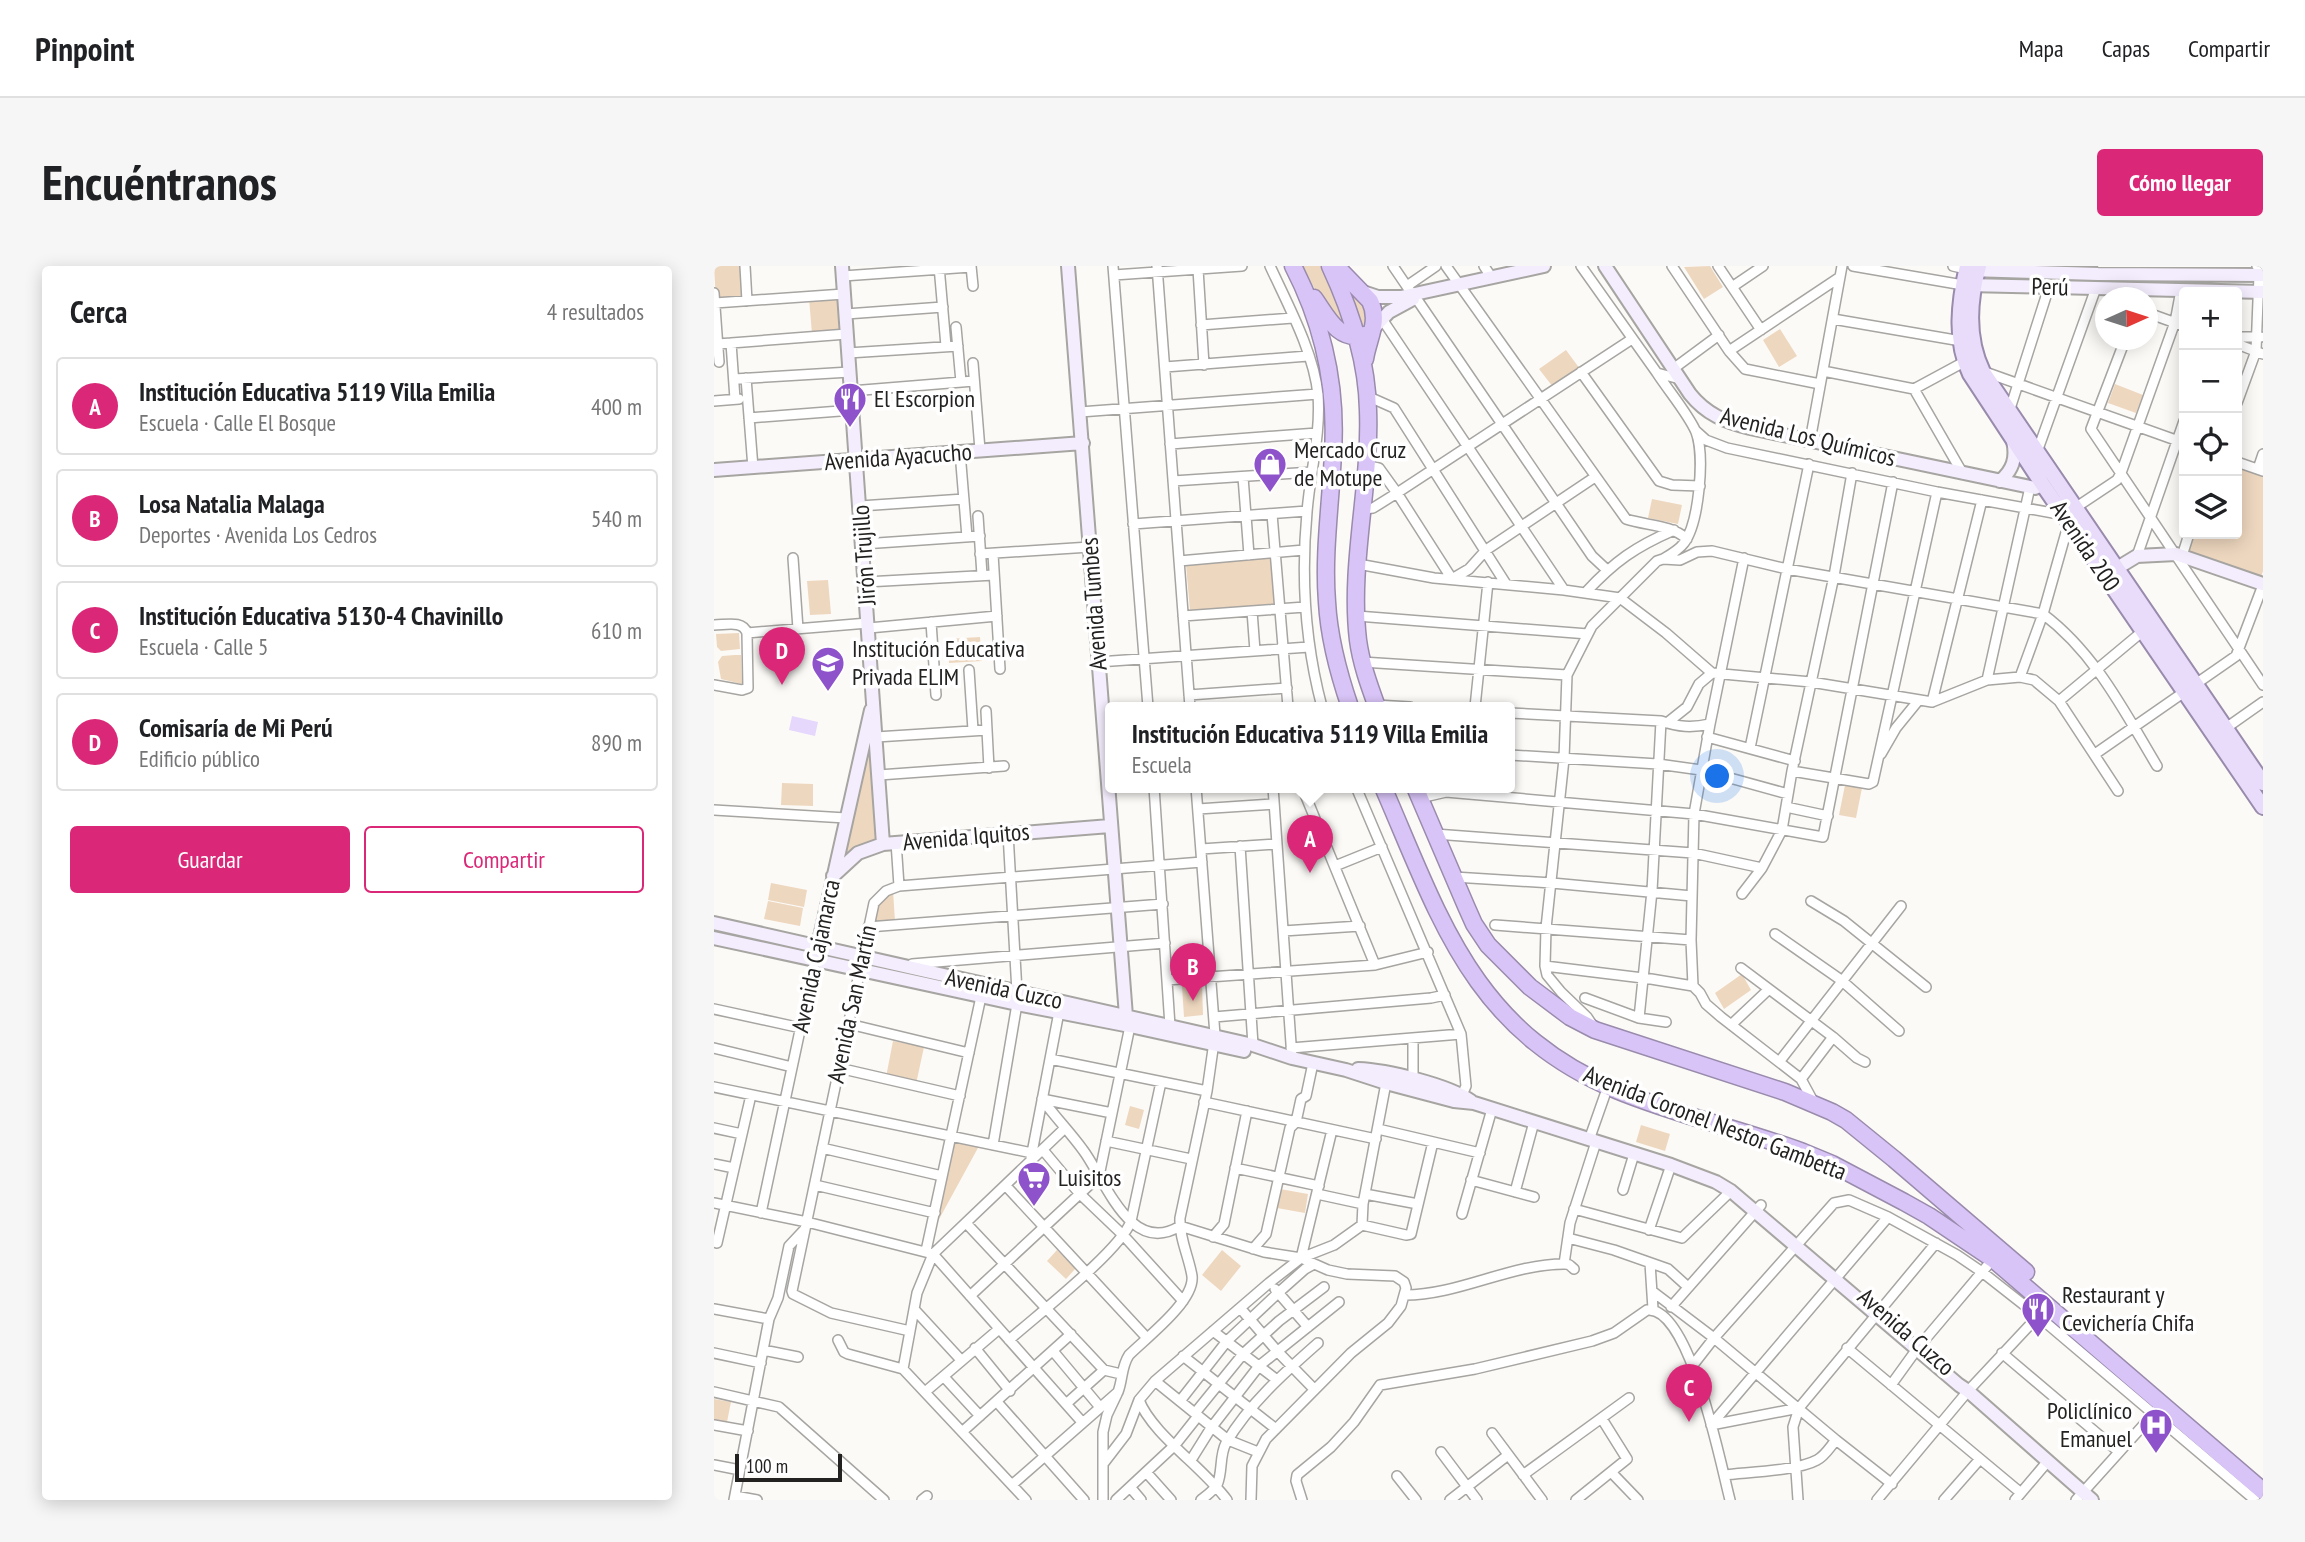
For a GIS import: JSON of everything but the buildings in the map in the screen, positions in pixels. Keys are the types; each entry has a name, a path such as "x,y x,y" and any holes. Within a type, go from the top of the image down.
{"highway":[{"path":"1330,266 1356,337 1367,396 1367,465 1357,564 1356,616 1362,662 1376,702"},
{"path":"1336,266 1374,308 1377,325 1366,351 1364,372"},
{"path":"1294,268 1339,332 1356,337 1377,325"},
{"path":"1294,268 1320,332 1330,379 1334,449 1326,600 1334,656 1348,702"},
{"name":"Avenida Coronel Nestor Gambetta","path":"1386,793 1441,922 1465,965 1510,1020 1545,1049 1608,1086 1770,1140 1832,1164 1929,1216 1993,1259 2043,1310 2157,1409 2263,1491"},
{"name":"Avenida Coronel Nestor Gambetta","path":"1418,793 1474,923 1501,959 1530,987 1556,1007 1595,1030 1814,1103 1846,1120 1894,1158 2263,1478"}],"main road":[{"name":"Avenida 200","path":"1968,273 1961,341 1964,362 2004,416 2037,452 2069,515 2190,688 2263,807"},
{"name":"Avenida 200","path":"1968,273 1972,341 1983,372 2036,486 2069,515"},
{"name":"Avenida 200","path":"2111,572 2143,631 2226,728 2263,783"}],"street":[{"path":"745,266 747,301"},
{"path":"842,271 971,266 972,286"},
{"name":"Avenida Tumbes","path":"1068,266 1105,758"},
{"path":"1148,702 1114,271 1242,266"},
{"path":"1270,266 1308,356 1318,394 1317,433 1304,550 1309,648 1321,702"},
{"path":"1393,266 1415,293 1592,556 1607,570"},
{"path":"1436,266 1415,293 1377,325 1468,446 1564,590"},
{"path":"1446,266 1626,519 1674,530 1687,539"},
{"path":"1484,266 1492,278"},
{"path":"1360,291 1390,298 1539,266"},
{"path":"1581,266 1696,431 1715,445 1937,492 2069,515"},
{"name":"Avenida Los Químicos","path":"1605,266 1694,399 1716,417 1742,426 1962,474 2036,486"},
{"path":"1672,266 1729,351 1745,369 1820,384"},
{"path":"1718,266 1761,330"},
{"path":"1732,286 1763,266"},
{"path":"1810,441 1842,266"},
{"path":"1853,266 1968,273"},
{"path":"940,267 946,346"},
{"path":"1157,269 1190,702"},
{"path":"1198,269 1204,365"},
{"name":"Perú","path":"1968,273 2020,269 2196,275 2260,271"},
{"name":"Jirón Trujillo","path":"842,271 879,775 890,843"},
{"path":"2242,391 2259,352 2260,271"},
{"name":"Perú","path":"1968,273 2095,293"},
{"path":"2196,275 2196,287"},
{"path":"1729,351 1840,277"},
{"path":"2004,416 2018,384 2049,287"},
{"name":"Perú","path":"2158,292 2179,290"},
{"name":"Perú","path":"2242,291 2260,292"},
{"path":"714,293 718,344 716,362 733,360"},
{"path":"715,303 844,294"},
{"path":"2037,452 2095,303"},
{"path":"846,314 943,307"},
{"path":"2158,317 2179,324"},
{"path":"1201,325 1293,318"},
{"path":"1833,318 1961,341"},
{"path":"2020,677 2043,614 2069,515 2117,480 2179,326"},
{"path":"956,327 961,382"},
{"path":"718,344 847,334"},
{"path":"1657,373 1677,374 1718,335"},
{"path":"2242,337 2260,337"},
{"path":"1364,509 1373,508 1397,493 1632,339"},
{"path":"731,343 735,399"},
{"path":"848,353 958,346"},
{"path":"2242,346 2259,352"},
{"path":"2121,350 2091,429 2179,555 2263,685"},
{"path":"1165,367 1308,356"},
{"path":"1823,371 1914,389 1964,362"},
{"path":"973,363 980,450"},
{"path":"734,379 850,372"},
{"path":"1581,372 1659,481 1672,485 1699,486"},
{"path":"1983,372 2179,441"},
{"path":"746,379 754,468"},
{"path":"851,391 974,381"},
{"path":"1914,389 1962,474"},
{"path":"1080,412 1318,394"},
{"path":"1367,396 1394,408 1506,584"},
{"path":"714,401 747,398"},
{"path":"749,418 853,410"},
{"path":"1595,1030 1587,1017 1552,981 1545,966 1546,928 1564,759 1567,674 1592,626 1651,565 1678,550 1687,539 1696,510 1702,456 1696,431"},
{"path":"1170,444 1317,433"},
{"path":"2000,481 2012,468 2015,460 2013,440"},
{"name":"Avenida Ayacucho","path":"714,470 1083,443"},
{"path":"2137,556 2179,447"},
{"path":"960,452 967,537"},
{"path":"2242,464 2260,470 2263,453"},
{"path":"1750,748 1809,464"},
{"path":"1367,465 1379,468 1452,579"},
{"path":"1173,481 1312,472"},
{"path":"1742,894 1762,868 1782,830 1834,576 1852,473"},
{"path":"1243,477 1249,555"},
{"path":"1452,579 1469,569 1486,550 1595,477"},
{"path":"1459,793 1695,814 1823,837 1893,482"},
{"path":"1987,680 2025,508 2036,486"},
{"path":"1707,737 1750,748 1793,766 1835,778 1871,784 1873,782 1937,492"},
{"path":"860,506 964,499"},
{"path":"1932,702 1982,500"},
{"path":"1133,524 1307,511"},
{"path":"1272,513 1288,702"},
{"path":"978,516 982,575"},
{"path":"1586,592 1607,570 1642,544 1674,530"},
{"path":"863,544 979,536"},
{"path":"2179,555 2187,539"},
{"path":"980,554 1090,547"},
{"path":"1179,561 1304,550"},
{"path":"1662,559 1680,560 1697,552 1712,551 1787,569 2043,614 2057,625 2098,669 2157,766"},
{"path":"993,554 1000,669"},
{"path":"2095,754 2236,656 2263,585 2179,555 2137,556 2111,572"},
{"path":"793,558 798,628"},
{"path":"1693,986 1691,940 1695,814 1716,673 1744,558"},
{"path":"1357,564 1408,574 1586,592 1620,598 1716,673 1811,682 1932,702 1987,680 2020,677 2035,680 2059,701 2118,791"},
{"path":"866,582 994,575"},
{"path":"1476,702 1488,582"},
{"path":"1183,616 1305,607"},
{"path":"1252,611 1255,652"},
{"path":"747,633 997,616"},
{"path":"1356,616 1588,634"},
{"path":"931,622 936,695"},
{"path":"714,625 740,624 745,628 748,688 742,690 714,685"},
{"path":"2059,701 2143,631"},
{"path":"1098,662 1309,648"},
{"path":"1362,662 1567,674"},
{"path":"970,670 973,730"},
{"path":"1639,1017 1652,891 1658,764 1664,722 1686,707 1699,684 1716,673"},
{"path":"1189,695 1287,688"},
{"name":"Avenida Cajamarca","path":"761,1213 874,699"},
{"path":"1877,763 1896,727 1918,701"},
{"path":"2226,728 2263,702"},
{"path":"986,711 989,768"},
{"path":"1515,713 1664,722 1691,728 1710,724"},
{"path":"876,737 987,730"},
{"path":"1515,755 1658,764 1701,770 1788,794"},
{"path":"879,775 1004,766"},
{"name":"Avenida Tumbes","path":"1108,793 1128,1021"},
{"path":"1154,793 1170,1026"},
{"path":"1104,1500 1103,1432 1107,1415 1122,1381 1124,1362 1184,1301 1192,1281 1180,1226 1215,1040 1197,793"},
{"path":"1273,793 1292,1053 1461,1034"},
{"path":"1305,793 1375,965"},
{"path":"1359,793 1461,1034 1466,1086 1462,1095"},
{"path":"1198,809 1274,804"},
{"path":"1786,807 1828,816"},
{"path":"714,810 846,818"},
{"name":"Avenida Iquitos","path":"833,876 859,853 890,843 1110,826"},
{"path":"993,1145 1017,998 1007,833"},
{"path":"1435,834 1693,853 1762,868"},
{"path":"890,843 899,886 1202,862"},
{"path":"1201,849 1277,844"},
{"path":"1240,846 1253,1045"},
{"path":"1335,866 1382,847"},
{"path":"1454,877 1692,896"},
{"name":"Avenida San Martín","path":"899,886 886,891 871,909 792,1291 815,1307 831,1313 910,1331"},
{"path":"1811,901 1844,921 1926,987"},
{"path":"868,927 1163,904"},
{"path":"1779,1062 1901,906"},
{"name":"Avenida Cuzco","path":"714,923 861,963 1215,1040 1292,1053 1313,1063 1454,1101 1474,1103 1671,1165 1716,1182 1758,1208"},
{"path":"1495,925 1691,940"},
{"path":"1283,931 1360,926"},
{"path":"1775,934 1841,980 1899,1031"},
{"name":"Avenida Cuzco","path":"714,938 817,953"},
{"path":"900,966 1165,943"},
{"path":"1167,980 1375,965 1428,952"},
{"name":"Avenida Cuzco","path":"861,963 900,966 982,990"},
{"path":"1545,966 1693,986 1706,1004 1801,1079 1814,1103"},
{"path":"1741,968 1857,1058 1866,1062"},
{"path":"903,1369 917,1293 930,1252 942,1176 982,990"},
{"path":"1731,1025 1768,990"},
{"path":"1214,1017 1445,995"},
{"name":"Avenida Cuzco","path":"1017,998 1059,1012 1170,1026 1267,1056 1292,1053"},
{"path":"1585,998 1639,1017 1666,1022"},
{"path":"714,1009 801,1028"},
{"path":"1031,1158 1059,1012"},
{"path":"970,1296 1099,1175 1128,1021"},
{"path":"849,1024 969,1053"},
{"path":"1801,1079 1833,1037"},
{"path":"1413,1039 1413,1079"},
{"path":"714,1048 792,1067"},
{"path":"1050,1059 1207,1091"},
{"path":"1253,1249 1266,1234 1290,1128 1297,1122 1301,1099 1306,1096 1313,1063"},
{"path":"839,1068 960,1096"},
{"name":"Avenida Cuzco","path":"1346,1070 1361,1069 1413,1079 1462,1095 1474,1103"},
{"path":"1009,1340 1124,1236 1131,1221 1161,1082"},
{"path":"1362,1225 1364,1199 1386,1083"},
{"path":"1405,1295 1455,1288 1497,1276 1569,1266 1568,1238 1574,1209 1608,1086"},
{"path":"714,1087 951,1135 1031,1158"},
{"path":"716,1243 751,1095"},
{"path":"1042,1099 1112,1113"},
{"path":"1042,1099 1083,1150 1119,1210 1149,1233 1168,1232 1180,1226 1253,1249 1301,1258 1328,1270 1395,1276 1404,1282 1406,1288 1401,1306 1388,1322 1314,1389 1258,1452 1252,1466 1251,1500"},
{"path":"1204,1102 1376,1139"},
{"path":"1462,1214 1492,1109"},
{"path":"1213,1237 1224,1224 1247,1111"},
{"path":"1515,1192 1534,1122"},
{"path":"714,1128 742,1134"},
{"path":"930,1252 966,1223 1065,1128"},
{"path":"1378,1129 1480,1153"},
{"path":"1301,1258 1332,1130"},
{"path":"1106,1141 1191,1159"},
{"path":"1103,1464 1126,1434 1139,1400 1155,1381 1301,1258 1334,1245 1362,1225 1411,1234 1433,1142"},
{"path":"822,1148 942,1176"},
{"path":"1043,1150 1079,1193 1124,1236 1184,1301"},
{"path":"1623,1190 1634,1154"},
{"path":"714,1164 734,1168"},
{"path":"1649,1230 1671,1165"},
{"name":"Avenida Cuzco","path":"1671,1165 1697,1167 1732,1182 1836,1277 1962,1380 1968,1391 2049,1461 2084,1497"},
{"path":"1235,1168 1318,1190 1364,1199 1418,1204"},
{"path":"1471,1180 1534,1197"},
{"path":"815,1185 935,1213"},
{"path":"1006,1186 1147,1338"},
{"path":"1574,1209 1682,1238 1731,1191"},
{"path":"1693,1365 1798,1243 1834,1203 1841,1200 1849,1200 1888,1217 1936,1243 2043,1310 1968,1391 1882,1498"},
{"path":"714,1203 930,1252 1082,1422"},
{"path":"1671,1307 1758,1208"},
{"path":"1711,1425 1888,1217"},
{"path":"966,1223 1104,1370 1121,1374"},
{"path":"757,1500 735,1498 769,1319 778,1298 789,1247 806,1226"},
{"path":"1568,1238 1668,1269 1688,1287"},
{"path":"1798,1500 1793,1427 1799,1408 1936,1243"},
{"path":"1891,1385 1993,1259"},
{"path":"1650,1263 1653,1309"},
{"path":"1180,1401 1227,1341 1305,1269 1314,1264"},
{"path":"1269,1283 1308,1327"},
{"path":"1116,1500 1175,1446 1218,1384 1243,1354 1324,1287"},
{"path":"1652,1292 1714,1338 1892,1484"},
{"path":"1191,1460 1234,1396 1259,1366 1339,1301"},
{"path":"714,1309 769,1319"},
{"path":"914,1309 961,1360"},
{"path":"1241,1309 1314,1389"},
{"path":"1302,1500 1296,1481 1297,1475 1331,1447 1354,1422 1380,1385 1487,1367 1592,1341 1614,1333 1647,1310 1653,1309 1663,1314 1672,1324 1693,1365 1730,1500"},
{"path":"925,1392 999,1329"},
{"path":"1213,1331 1278,1380"},
{"path":"962,1432 1072,1334"},
{"path":"838,1340 848,1354 903,1369 1026,1500"},
{"path":"1201,1500 1217,1486 1221,1457 1228,1440 1252,1408 1318,1343"},
{"path":"975,1348 1010,1391"},
{"path":"1847,1348 1980,1459 2018,1497 2049,1461"},
{"path":"763,1350 798,1357"},
{"path":"1054,1351 1099,1406"},
{"path":"714,1353 761,1363"},
{"path":"2002,1353 2119,1452"},
{"path":"1183,1356 1276,1429"},
{"path":"1066,1404 1104,1370"},
{"path":"944,1377 980,1416"},
{"path":"1155,1381 1228,1440 1258,1452"},
{"path":"714,1392 779,1407 884,1500"},
{"path":"1013,1484 1118,1392"},
{"path":"1523,1475 1629,1398"},
{"path":"1139,1400 1152,1422 1217,1486 1227,1500"},
{"path":"997,1402 1084,1500"},
{"path":"1711,1425 1799,1408"},
{"path":"2084,1497 2157,1409 2255,1500"},
{"path":"1576,1500 1627,1459 1602,1419"},
{"path":"714,1425 748,1431"},
{"path":"1492,1433 1542,1500"},
{"path":"1724,1475 1815,1462 1836,1440"},
{"path":"1441,1452 1477,1500"},
{"path":"1450,1500 1508,1455"},
{"path":"1944,1500 1980,1459"},
{"path":"714,1465 740,1470"},
{"path":"1146,1472 1171,1500"},
{"path":"1611,1472 1638,1500"},
{"path":"1398,1476 1416,1500"},
{"path":"1130,1487 1141,1500"}],"shaded area":[{"path":"714,266 743,266 745,299 716,301"},
{"path":"1302,266 1321,266 1352,333 1333,321"},
{"path":"1710,266 1723,287 1704,299 1684,267"},
{"path":"1346,286 1364,298 1368,328 1362,331"},
{"path":"842,295 845,333 812,334 809,298"},
{"path":"1780,329 1797,356 1779,367 1763,340"},
{"path":"1566,350 1580,369 1553,387 1539,369"},
{"path":"2115,384 2143,395 2136,413 2108,403"},
{"path":"2242,467 2263,474 2261,577 2189,551 2193,539 2242,539"},
{"path":"1652,499 1682,505 1678,524 1648,518"},
{"path":"1271,558 1275,605 1190,611 1186,565"},
{"path":"828,580 831,614 810,615 807,581"},
{"path":"739,633 740,649 721,651 717,647 716,634"},
{"path":"980,637 982,661 949,663 948,639"},
{"path":"741,655 742,684 721,679 718,662 722,656"},
{"path":"792,716 818,722 815,736 789,730"},
{"path":"870,723 881,839 845,861 842,858"},
{"path":"782,783 813,784 813,806 781,805"},
{"path":"1845,785 1862,788 1856,818 1839,815"},
{"path":"771,883 807,890 804,907 768,900"},
{"path":"893,890 895,922 871,924 876,903"},
{"path":"768,901 803,908 800,926 764,919"},
{"path":"1742,974 1751,990 1724,1009 1715,993"},
{"path":"1202,985 1203,1015 1184,1017 1182,986"},
{"path":"893,1041 924,1047 916,1084 886,1077"},
{"path":"1130,1106 1144,1110 1139,1129 1125,1125"},
{"path":"1641,1125 1670,1134 1665,1151 1636,1142"},
{"path":"955,1140 979,1146 937,1223"},
{"path":"1280,1189 1308,1194 1305,1213 1277,1208"},
{"path":"1057,1250 1076,1268 1066,1279 1047,1261"},
{"path":"1222,1250 1241,1266 1221,1291 1202,1275"},
{"path":"714,1399 731,1402 727,1422 714,1420"}],"place":[{"name":"El Escorpion","path":"850,429"},
{"name":"Mercado Cruz de Motupe","path":"1270,494"},
{"name":"Comisaría de Mi Perú","path":"782,685"},
{"name":"Institución Educativa Privada ELIM","path":"828,693"},
{"name":"Institución Educativa 5119 Villa Emilia","path":"1310,873"},
{"name":"Losa Natalia Malaga","path":"1193,1001"},
{"name":"Luisitos","path":"1034,1208"},
{"name":"Restaurant y Cevichería Chifa","path":"2038,1339"},
{"name":"Institución Educativa 5130-4 Chavinillo","path":"1689,1422"},
{"name":"Policlínico Emanuel","path":"2156,1455"}]}
